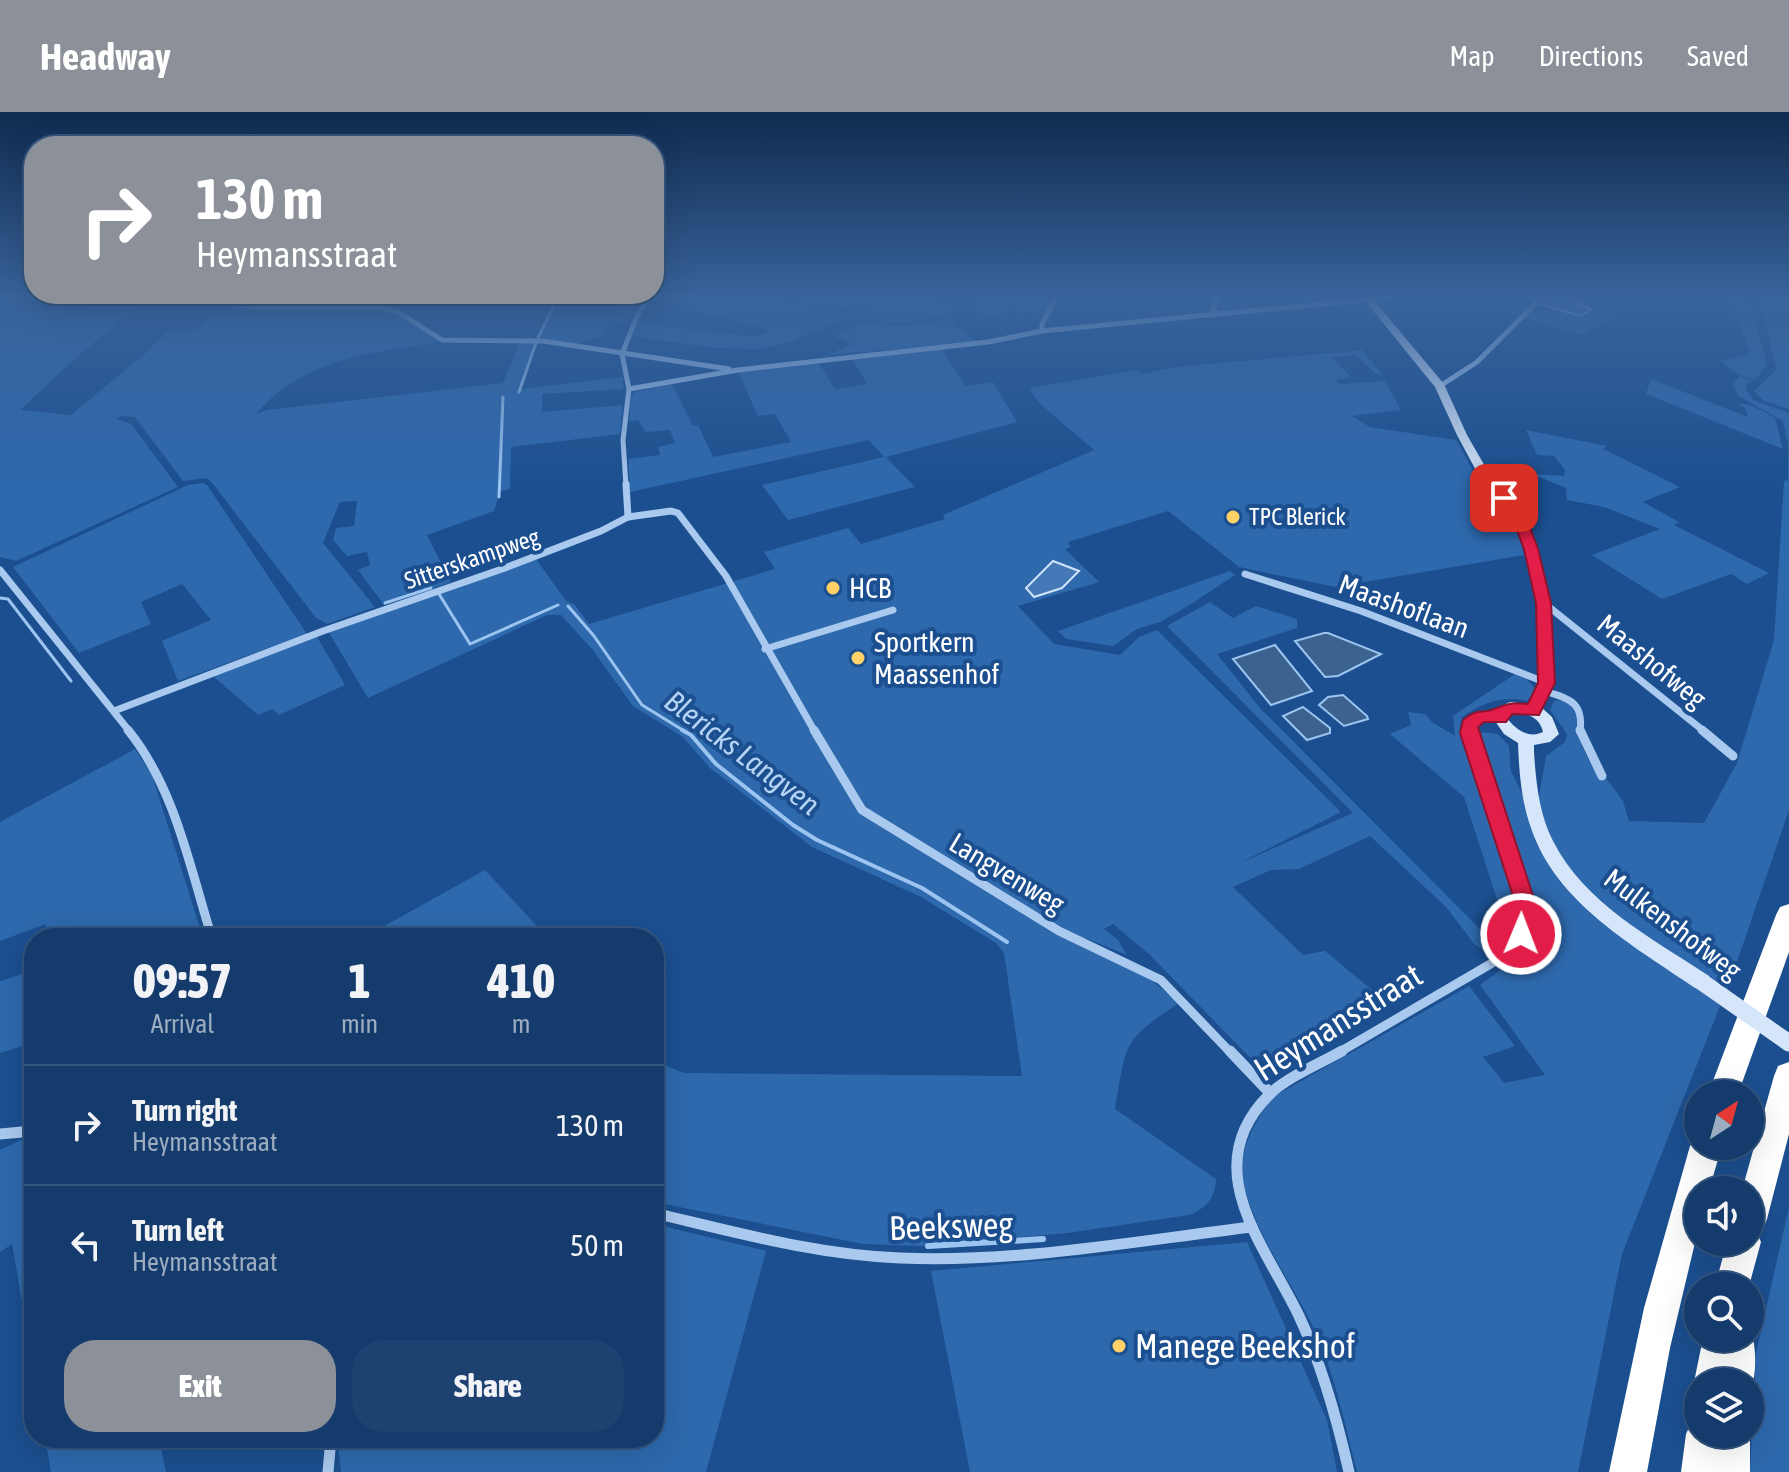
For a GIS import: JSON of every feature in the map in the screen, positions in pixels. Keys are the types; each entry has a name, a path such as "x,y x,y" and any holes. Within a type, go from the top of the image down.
{"highway":[{"path":"1728,1080 1789,915"},
{"path":"1762,1176 1789,1076"},
{"path":"1628,1472 1661,1310 1702,1160"},
{"path":"1700,1472 1703,1448"},
{"path":"1731,1472 1732,1448"}],"street":[{"path":"623,360 629,389 623,440 628,517"},
{"path":"669,360 738,370"},
{"path":"629,389 738,370 823,360"},
{"path":"1419,360 1440,386 1485,476 1520,520 1531,549 1543,603 1546,687 1533,711"},
{"path":"1440,386 1448,385 1477,360"},
{"name":"Langvenweg","path":"628,517 664,510 678,513 726,576 765,649 862,810 1059,931 1161,980 1270,1093"},
{"name":"Sitterskampweg","path":"114,711 336,626 601,531 628,517"},
{"path":"0,570 147,753 163,784 209,928"},
{"name":"Maashoflaan","path":"1245,574 1361,611 1546,687"},
{"name":"Maashofweg","path":"1543,603 1676,707 1733,756"},
{"path":"765,649 893,610"},
{"path":"1546,687 1578,707 1583,716 1580,731 1602,776"},
{"path":"1510,707 1533,711 1546,719 1551,734 1543,740 1526,739 1511,733 1500,718 1500,713 1510,707"},
{"name":"Heymansstraat","path":"1349,1472 1341,1435 1300,1318 1252,1227 1236,1177 1238,1143 1252,1115 1270,1093 1499,959 1517,941 1526,905 1469,733 1469,724 1474,718 1481,715 1500,718"},
{"name":"Mulkenshofweg","path":"1526,739 1535,817 1544,843 1564,872 1592,902 1620,925 1789,1043"},
{"path":"0,1134 24,1131"},
{"name":"Beeksweg","path":"664,1215 833,1253 901,1259 1015,1254 1252,1227"},
{"path":"328,1472 330,1448"}],"shaded area":[{"path":"0,360 73,360 20,410 71,415 137,360 342,360 295,381 256,414 267,410 503,383 512,360 529,360 520,389 623,377 623,389 542,394 542,412 623,405 620,434 511,447 510,489 500,491 494,511 427,535 451,582 384,605 358,570 370,565 367,552 347,556 333,540 336,528 354,526 357,501 340,502 323,543 375,607 327,624 316,618 213,484 207,478 183,481 135,417 121,416 117,419 131,424 178,487 16,561 0,557"},
{"path":"853,360 949,360 965,386 993,382 1017,422 886,457 915,487 788,520 762,485 884,457 869,440 630,492 628,459 660,455 658,447 675,443 670,430 646,432 638,420 629,421 634,392 672,384 693,426 698,425 713,457 791,442 775,414 758,416 738,372 818,362 835,389 867,384"},
{"path":"1247,360 1334,360 1351,377 1335,380 1339,384 1385,381 1401,410 1352,416 1370,427 1456,440 1476,476 1480,476 1516,526 1524,555 1335,587 1239,567 1168,511 1068,542 1071,547 1065,549 1099,582 1018,606 1054,644 1120,655 1139,637 1157,630 1341,812 1238,864 1353,813 1167,626 1210,602 1233,618 1256,606 1297,619 1297,628 1217,654 1260,708 1500,949 1489,952 1475,945 1446,907 1370,836 1299,869 1271,870 1233,887 1303,955 1325,951 1389,1004 1268,1076 1149,954 1113,924 1104,929 1118,940 1127,955 1085,938 1074,943 1149,978 1179,1003 1136,1036 1125,1056 1115,1109 1216,1179 1209,1202 1189,1215 1068,1233 921,1246 863,1244 664,1204 664,1064 684,1073 1022,1076 1004,953 996,943 921,897 812,847 710,768 683,737 633,706 592,649 561,615 547,615 368,698 328,631 536,559 566,601 574,604 589,624 775,569 764,552 848,528 861,544 945,519 943,515 1094,450 1038,402 1029,388 1137,370 1141,374 1176,367"},
{"path":"1361,360 1371,360 1382,374 1376,374"},
{"path":"1766,360 1767,364 1755,380 1738,374 1720,361"},
{"path":"1774,360 1789,360 1789,409 1764,401 1754,391 1776,370"},
{"path":"1740,376 1752,381 1746,390 1753,400 1789,413 1789,810 1727,991 1674,957 1611,910 1583,883 1559,855 1544,827 1539,799 1546,756 1565,742 1567,734 1550,710 1554,701 1558,700 1571,706 1579,715 1578,731 1586,755 1598,777 1605,777 1623,801 1629,821 1704,823 1737,763 1774,640 1784,481 1788,480 1788,444 1783,421 1738,396 1733,384"},
{"path":"1651,379 1748,417 1745,408 1737,403 1761,410 1775,418 1783,449 1646,394"},
{"path":"1526,430 1607,446 1603,449 1680,487 1643,502 1679,522 1674,525 1769,573 1747,584 1731,574 1662,599 1592,555 1660,529 1604,507 1567,500 1566,488 1533,474 1564,476 1565,470 1554,456 1537,455"},
{"path":"203,483 307,634 178,681 162,641 211,620 182,584 141,602 151,624 79,653 13,567 188,485"},
{"path":"1230,571 1235,575 1188,606 1160,622 1137,629 1113,646 1066,639 1058,631"},
{"path":"1324,633 1381,654 1338,676 1325,677 1295,641"},
{"path":"316,635 345,685 279,715 272,709 258,715 213,676"},
{"path":"1275,645 1312,691 1271,705 1233,659"},
{"path":"1515,674 1526,678 1536,690 1527,701 1509,699 1485,704 1462,717 1460,725 1520,908 1512,934 1503,933 1502,915 1464,797 1390,734 1411,725 1408,712 1425,714 1455,736 1453,716"},
{"path":"1343,695 1368,719 1344,726 1319,705 1328,697"},
{"path":"1303,707 1330,728 1330,733 1307,740 1283,716"},
{"path":"1482,732 1498,734 1509,746 1511,771 1522,793 1536,843 1556,873 1720,1006 1691,1080 1684,1080 1684,1097 1622,1254 1578,1472 1357,1472 1322,1348 1257,1221 1243,1176 1243,1157 1255,1125 1273,1097 1469,986 1515,1046 1483,1057 1504,1083 1545,1075 1480,985 1521,953 1530,940 1532,924 1522,872 1478,738"},
{"path":"135,749 152,775 200,928 46,928 46,924 24,928 24,932 0,941 0,822"},
{"path":"485,870 539,928 381,928"},
{"path":"24,973 24,1046 0,1053 0,981"},
{"path":"24,1139 24,1313 12,1244 0,1252 0,1150"},
{"path":"1789,1207 1789,1472 1750,1472 1751,1448 1764,1448 1764,1368 1755,1368 1756,1352 1764,1352 1764,1318"},
{"path":"664,1226 766,1251 706,1472 341,1472 338,1448 664,1448"},
{"name":"Manege Beekshof","path":"1247,1242 1327,1420 1337,1472 970,1472 931,1271"},
{"path":"47,1448 161,1448 166,1472 51,1472"}],"building":[{"path":"1053,561 1079,571 1062,588 1034,597 1026,588"}],"waterway":[{"name":"Blericks Langven","path":"519,392 530,360"},
{"name":"Blericks Langven","path":"499,497 503,397"},
{"path":"385,603 431,588"},
{"name":"Blericks Langven","path":"439,594 470,644 558,605"},
{"path":"0,598 8,599 71,681"},
{"name":"Blericks Langven","path":"568,606 594,636 642,705 686,732"},
{"name":"Blericks Langven","path":"682,730 691,735 716,764 793,825 817,840 922,888 1007,942"},
{"path":"928,1246 1043,1239"}],"place":[{"name":"TPC Blerick","path":"1233,517"},
{"name":"HCB","path":"833,588"},
{"name":"Sportkern Maassenhof","path":"858,658"},
{"name":"Manege Beekshof","path":"1119,1346"}],"route":[{"path":"1504,498 1520,520 1531,549 1543,603 1547,683 1533,711 1510,707 1500,713 1500,718 1481,715 1469,724 1469,733 1526,905 1521,934"}]}
